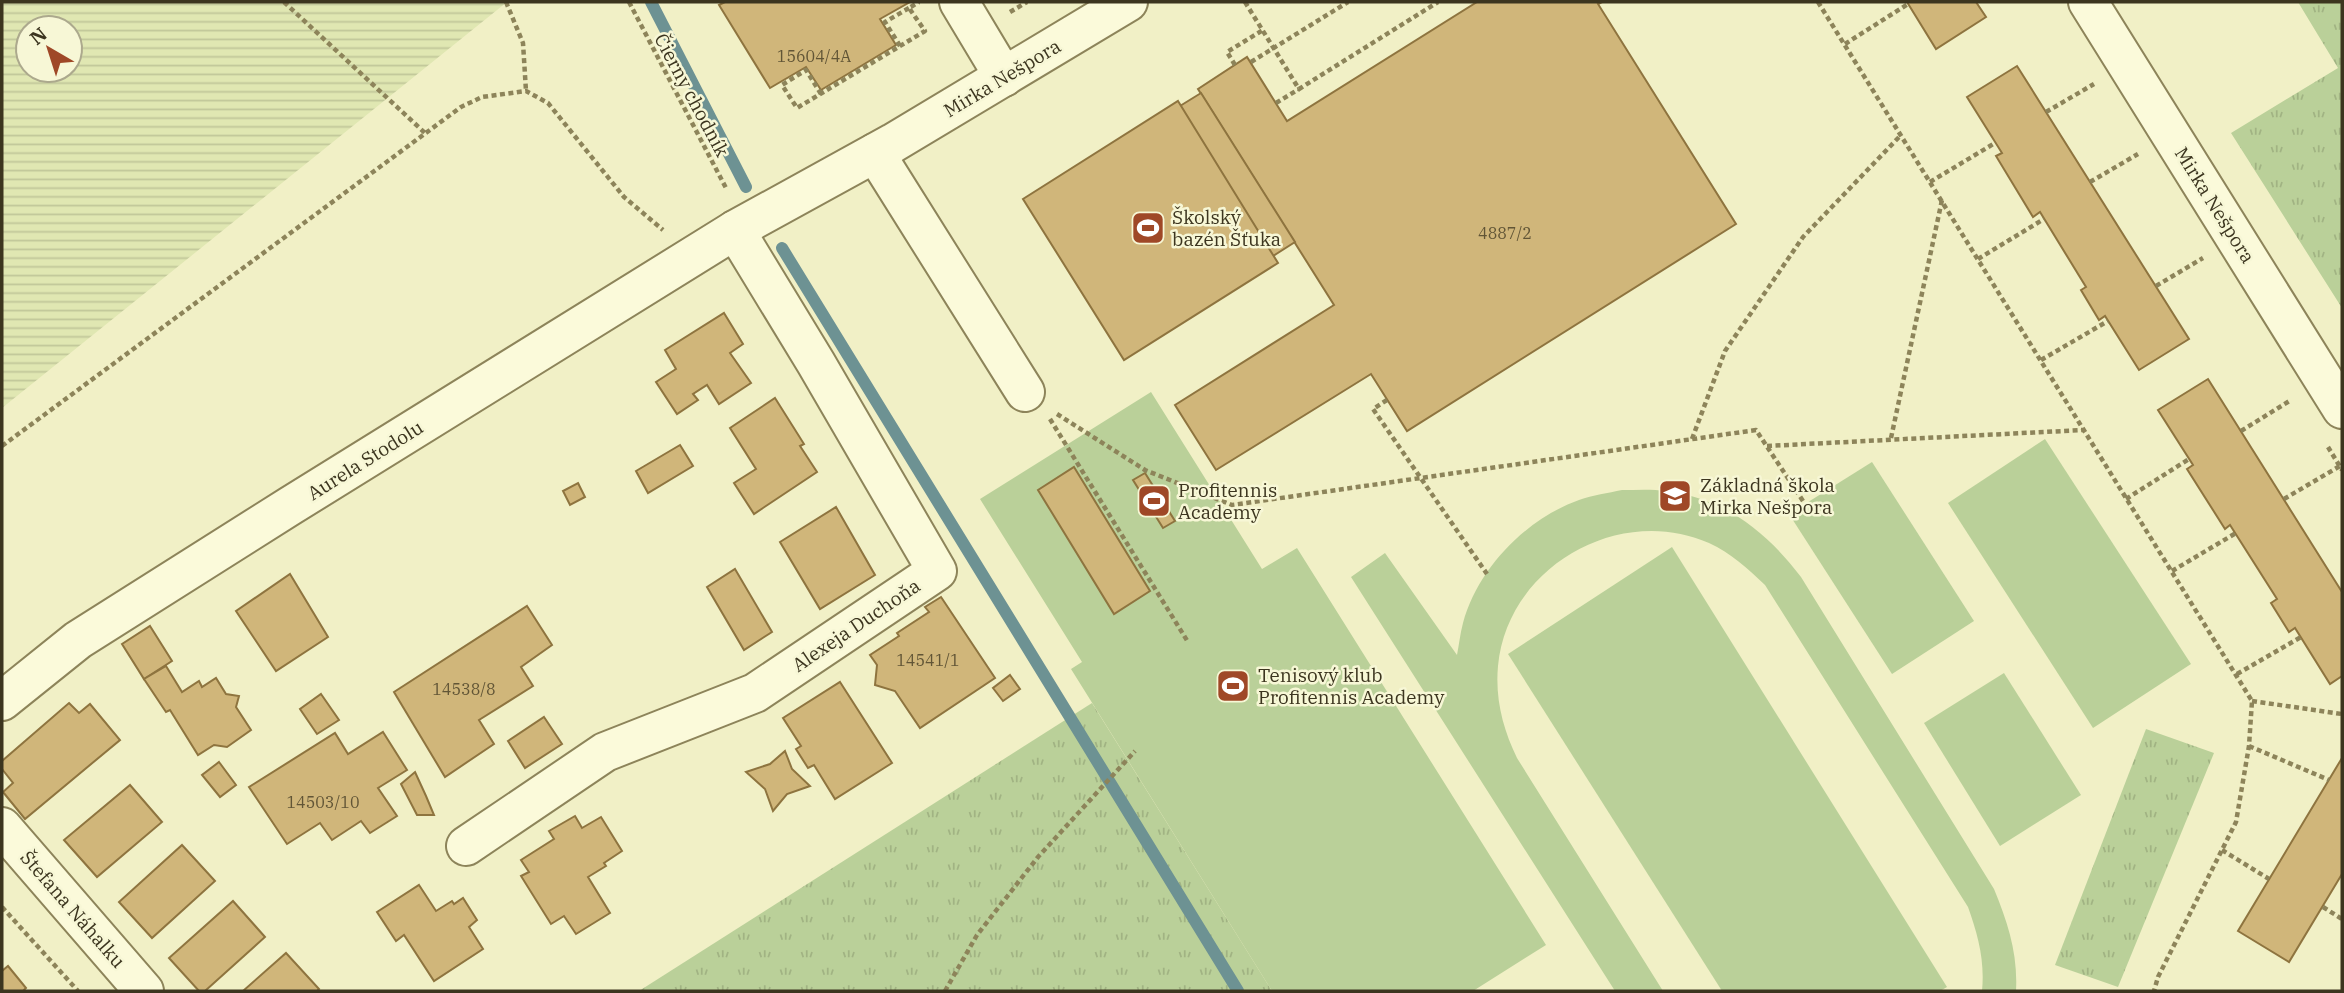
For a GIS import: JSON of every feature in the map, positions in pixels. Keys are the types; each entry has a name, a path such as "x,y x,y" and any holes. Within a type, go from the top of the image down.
{"street":[{"path":"959,2 1004,77"},
{"name":"Mirka Nešpora","path":"734,215 875,153 1128,2"},
{"name":"Mirka Nešpora","path":"2088,2 2342,409"},
{"path":"875,153 1032,397"},
{"name":"Aurela Stodolu","path":"2,701 78,640 734,215"},
{"name":"Alexeja Duchoňa","path":"466,846 605,752 755,693 937,571 734,215"},
{"name":"Štefana Náhalku","path":"2,827 144,991"}],"path":[{"path":"284,2 425,133"},
{"path":"506,2 523,43 526,91"},
{"name":"Čierny chodník","path":"629,2 734,215"},
{"path":"900,46 885,22 919,2"},
{"path":"1245,2 1299,89"},
{"path":"1251,62 1349,2"},
{"path":"1276,103 1438,2"},
{"path":"1818,2 2126,499 2238,674 2252,701 2249,746 2236,822 2158,977 2154,991"},
{"path":"1844,44 1908,4"},
{"path":"821,94 806,70 782,85 797,108 821,94 900,46 925,32 909,8"},
{"path":"1235,65 1227,52 1263,30"},
{"path":"2046,112 2102,79"},
{"path":"2,446 425,133 461,107 482,97 526,91 548,103 624,197 670,236"},
{"path":"1692,439 1725,351 1803,237 1901,135"},
{"path":"1930,182 1995,143"},
{"path":"2090,182 2145,149"},
{"path":"1891,438 1942,200"},
{"path":"1978,259 2044,219"},
{"path":"2156,286 2210,254"},
{"path":"2041,360 2108,321"},
{"path":"2241,431 2297,396"},
{"path":"1032,397 1145,470 1232,505 1756,430 1805,505"},
{"path":"1032,397 1188,642"},
{"path":"1387,400 1373,409 1487,574"},
{"path":"1766,446 2084,430"},
{"path":"2126,499 2189,459"},
{"path":"2284,499 2340,466"},
{"path":"2172,571 2236,533"},
{"path":"2238,674 2301,637"},
{"path":"2252,701 2342,714"},
{"path":"2249,746 2329,780"},
{"path":"945,991 977,935 1038,857 1135,751"},
{"path":"2222,850 2269,880"},
{"path":"2323,906 2342,919"},
{"path":"2,907 78,991"}],"green space":[{"path":"2,2 507,2 2,408"},
{"path":"2298,2 2342,2 2342,308 2231,133 2338,68"},
{"name":"Tenisový klub Profitennis Academy","path":"1151,392 1262,569 1297,548 1546,945 1473,991 1272,991 1071,669 1082,662 980,499"},
{"path":"2045,439 2191,664 2093,728 1948,503"},
{"path":"1872,462 1974,621 1892,674 1789,514"},
{"path":"1622,490 1666,491 1707,501 1742,520 1788,560 1994,889 2011,939 2016,991 1982,991 1980,948 1968,907 1765,585 1732,556 1709,543 1674,533 1639,531 1605,538 1573,552 1545,573 1522,599 1506,631 1498,666 1501,714 1517,758 1663,991 1615,991 1351,577 1385,553 1457,655 1470,603 1492,565 1507,548 1523,533 1559,508 1584,498"},
{"path":"1672,547 1947,987 1940,991 1722,991 1508,654"},
{"path":"2004,673 2081,795 2000,846 1924,723"},
{"path":"1092,703 1272,991 639,991"},
{"path":"2146,729 2214,753 2118,987 2055,965"}],"building":[{"path":"725,2 910,2 880,19 896,45 821,90 806,67 770,88 719,5"},
{"path":"1477,2 1602,2 1598,4 1736,224 1407,431 1371,374 1216,470 1175,405 1334,305 1198,89 1247,57 1287,121"},
{"path":"1907,2 1976,2 1986,17 1936,49"},
{"path":"2017,66 2189,339 2139,370 2105,316 2099,320 2081,290 2086,287 2040,212 2033,217 1996,156 2002,153 1967,97"},
{"path":"1201,93 1295,242 1273,256 1180,106"},
{"name":"Školský bazén Šťuka","path":"1178,101 1278,263 1124,360 1023,199"},
{"path":"724,313 743,344 730,353 751,383 719,404 707,385 693,394 698,400 677,414 656,382 676,369 665,350"},
{"path":"2208,379 2342,592 2342,676 2330,684 2295,628 2289,632 2271,603 2277,599 2230,525 2225,529 2187,469 2193,465 2158,410"},
{"path":"775,398 804,444 800,446 817,472 754,514 734,483 756,469 730,428"},
{"path":"680,445 693,466 648,493 636,471"},
{"path":"1074,467 1150,591 1114,614 1038,490"},
{"name":"Profitennis Academy","path":"1145,473 1175,521 1163,528 1133,480"},
{"path":"578,483 585,497 570,505 563,491"},
{"path":"836,507 875,575 820,609 780,542"},
{"path":"735,569 772,632 744,650 707,587"},
{"path":"290,574 328,637 276,671 236,611"},
{"path":"941,597 995,678 920,728 895,691 875,685 877,665 870,655 929,612 925,607"},
{"path":"527,606 552,645 521,667 533,686 479,720 494,744 445,777 394,692"},
{"path":"150,626 172,661 144,679 122,644"},
{"path":"166,666 182,692 199,681 202,687 216,678 226,694 239,696 236,707 251,730 227,747 214,745 198,755 170,710 166,712 144,679"},
{"path":"1010,675 1020,689 1003,701 993,688"},
{"path":"840,682 892,763 835,799 814,765 808,768 796,749 801,746 783,718"},
{"path":"321,694 339,720 317,734 300,709"},
{"path":"69,703 79,713 90,704 120,740 25,819 3,792 13,783 2,769 2,761"},
{"path":"544,717 562,744 525,768 508,741"},
{"path":"383,732 407,770 378,788 397,816 370,833 361,821 332,840 320,823 287,844 249,787 335,733 348,754"},
{"path":"785,751 792,769 810,786 787,794 773,811 765,789 746,772 770,764"},
{"path":"2342,758 2342,874 2289,962 2238,931"},
{"path":"219,762 236,785 220,797 202,775"},
{"path":"415,772 434,815 417,815 401,784"},
{"path":"130,785 162,822 97,877 64,840"},
{"path":"575,816 582,828 601,817 622,851 604,863 606,866 588,877 610,913 576,934 564,916 551,924 521,876 529,872 521,860 554,839 549,831"},
{"path":"182,845 215,881 152,938 119,902"},
{"path":"419,885 436,911 463,898 477,920 469,927 483,949 434,981 404,935 396,941 377,912"},
{"path":"233,901 265,937 205,991 199,991 169,958"},
{"path":"286,953 319,989 317,991 243,991"},
{"path":"8,966 26,988 23,991 2,991 2,971"}],"waterway":[{"path":"651,2 746,187"},
{"path":"782,248 1238,991"}],"place":[{"name":"Školský bazén Šťuka","path":"1148,228"},
{"name":"Základná škola Mirka Nešpora","path":"1675,496"},
{"name":"Profitennis Academy","path":"1154,501"},
{"name":"Tenisový klub Profitennis Academy","path":"1233,686"}]}
